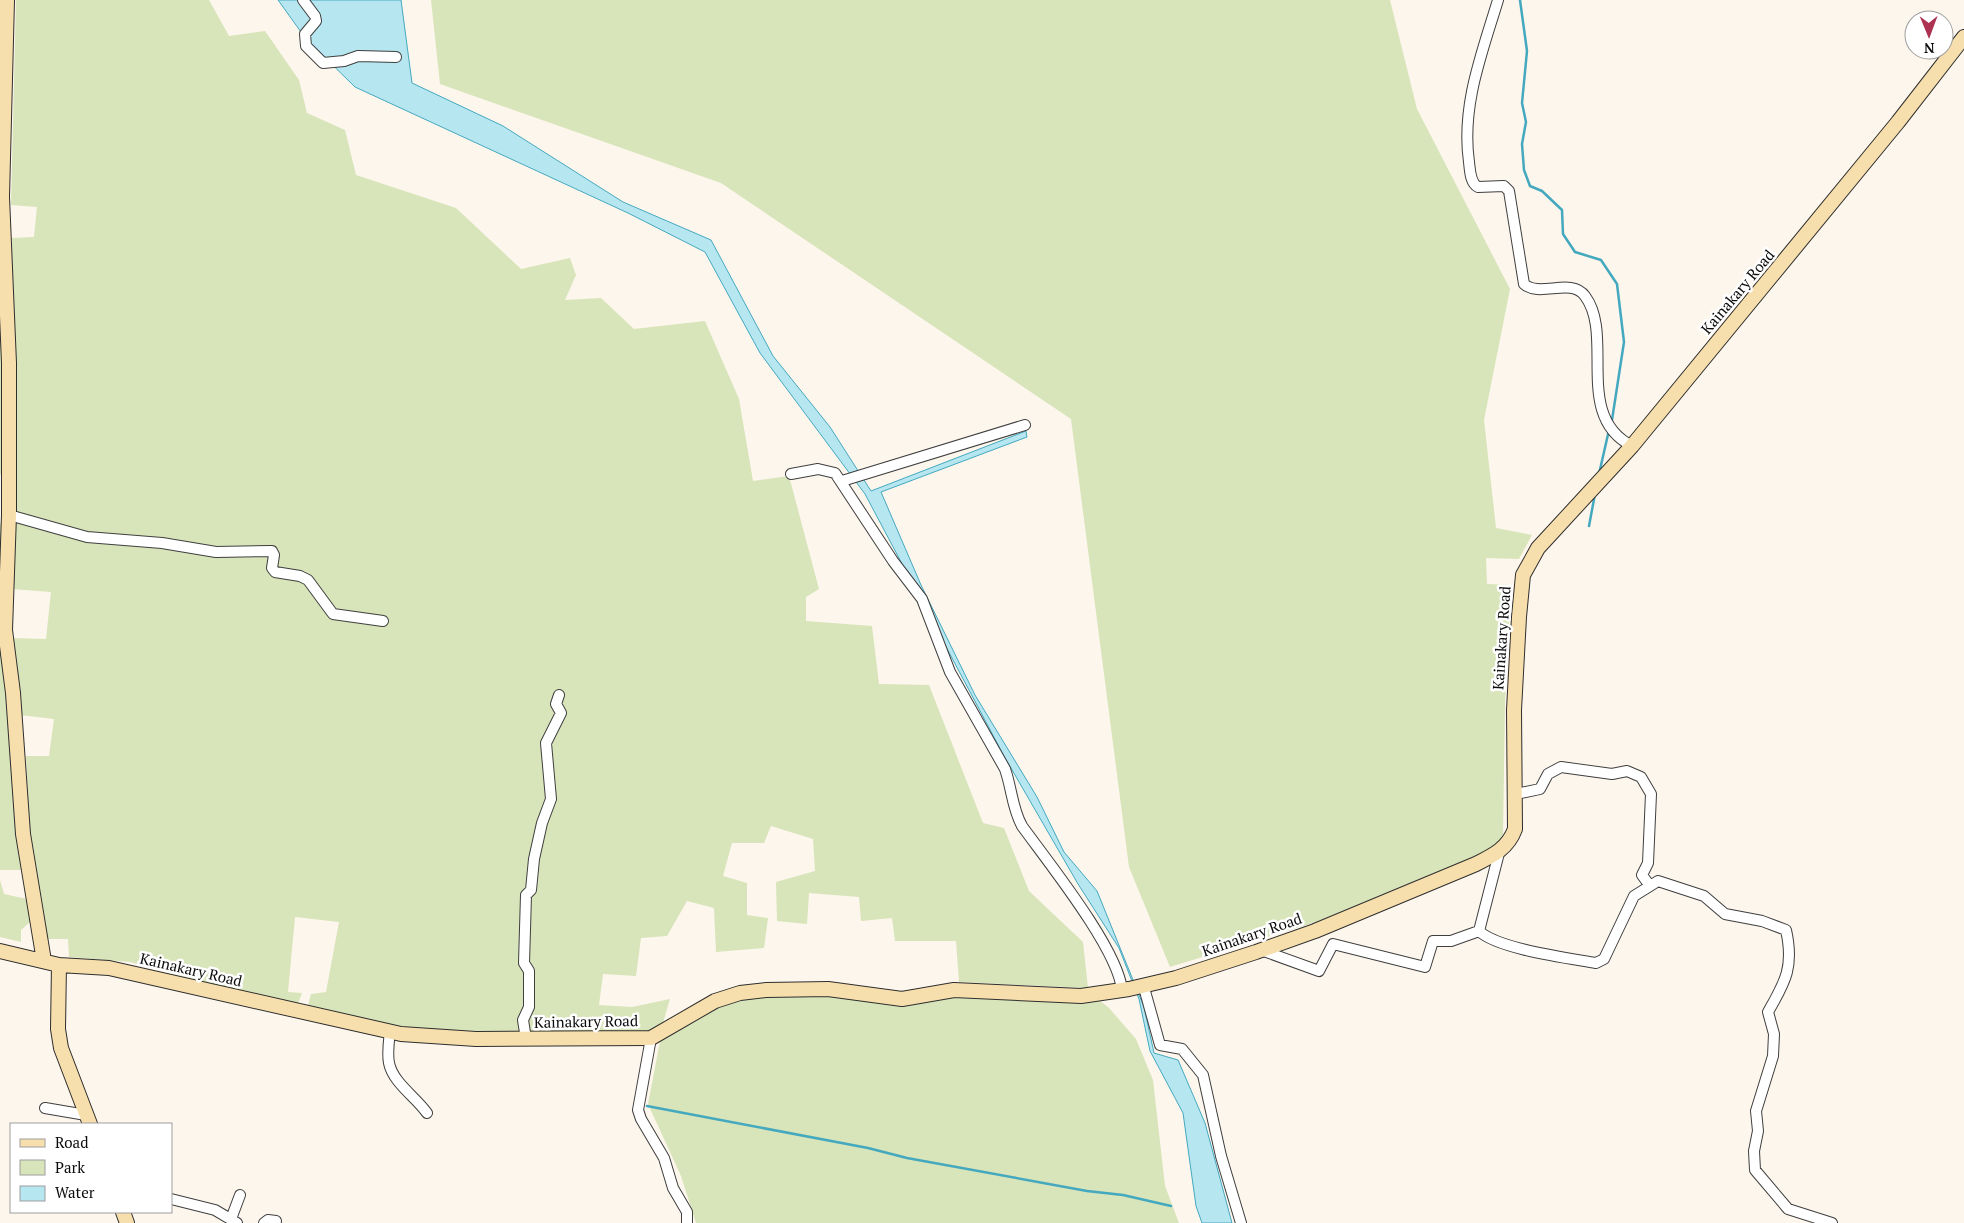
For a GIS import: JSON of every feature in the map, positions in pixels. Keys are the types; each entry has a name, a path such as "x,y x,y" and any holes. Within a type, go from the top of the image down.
{"main road":[{"path":"7,0 2,197 9,363 6,643 13,693 23,834 44,961"},
{"name":"Kainakary Road","path":"0,951 59,965 109,968 390,1031 438,1038 651,1038 715,1001 740,993 766,990 828,989 902,999 954,990 1081,996 1176,978 1261,950 1370,909 1499,853 1512,837 1515,829 1514,710 1523,575 1538,548 1630,448 1898,122 1964,37"},
{"path":"59,965 58,1029 62,1048 88,1120"}],"street":[{"path":"303,0 316,20 306,34 306,46 323,63 344,61 358,56 396,57"},
{"path":"1498,0 1467,112 1466,144 1472,180 1478,186 1504,186 1508,191 1524,284 1532,288 1576,290 1583,294 1591,306 1600,404 1608,422 1630,448"},
{"path":"842,481 1025,425"},
{"path":"792,474 827,470 835,473 922,599 950,672 1005,769 1014,811 1022,826 1090,922 1119,974 1134,987 1160,1045 1182,1049 1203,1075 1221,1156 1241,1223"},
{"path":"6,508 87,538 154,542 216,552 272,551 274,555 272,568 275,572 300,576 308,580 333,614 383,621"},
{"path":"526,1039 523,1020 529,1007 528,968 524,961 526,895 531,890 534,858 542,824 551,799 546,744 562,712 556,704 559,695"},
{"path":"1516,794 1540,789 1548,774 1561,767 1612,774 1628,771 1641,777 1651,794 1648,863 1642,875 1650,886"},
{"path":"1479,931 1499,853"},
{"path":"1479,931 1486,938 1524,949 1596,963 1604,959 1634,896 1658,881 1704,896 1725,914 1762,920 1786,930 1791,957 1781,989 1768,1012 1774,1034 1773,1056 1756,1111 1758,1130 1754,1151 1755,1170 1788,1209 1832,1223"},
{"path":"1261,950 1319,971 1333,944 1426,967 1433,941 1451,941 1479,931"},
{"path":"390,1031 389,1064 397,1080 418,1100 427,1113"},
{"path":"651,1038 638,1110 641,1119 664,1158 673,1188 687,1212 687,1223"},
{"path":"45,1108 88,1120"},
{"path":"172,1199 215,1210 234,1221 240,1195"},
{"path":"264,1223 268,1220 276,1221"}],"green space":[{"path":"16,0 209,0 229,36 265,31 299,80 307,113 345,130 356,175 456,208 521,269 570,258 576,275 565,300 601,298 634,329 705,321 739,399 753,481 789,476 819,589 806,597 806,621 872,626 879,684 929,685 983,823 1004,828 1029,891 1083,942 1088,988 959,982 956,941 895,941 892,918 861,921 859,897 809,893 807,924 777,921 776,882 815,871 813,839 771,826 764,843 732,843 723,876 747,883 747,915 768,918 764,948 716,952 714,908 687,901 667,936 641,938 636,976 603,974 599,1005 632,1007 670,999 662,1026 641,1033 413,1030 307,1009 311,994 326,992 339,922 295,917 288,992 302,993 297,1006 130,962 69,957 68,939 46,939 30,839 26,756 49,756 54,719 20,715 11,638 46,639 51,592 12,589 12,238 34,237 37,207 11,205"},
{"path":"431,0 1390,0 1417,109 1510,289 1484,420 1496,528 1532,535 1519,559 1486,558 1487,584 1511,585 1505,703 1503,836 1490,850 1316,922 1170,967 1129,867 1071,419 721,183 440,84"},
{"path":"0,211 2,473 0,475"},
{"path":"0,523 2,524 15,802 22,870 0,870"},
{"path":"0,880 4,894 27,899 30,922 21,930 21,942 0,937"},
{"path":"790,994 841,995 903,1006 957,994 1098,999 1109,1008 1136,1039 1153,1080 1165,1186 1179,1223 696,1223 681,1176 648,1104 660,1041 723,1005 744,998"}],"water":[{"path":"278,0 401,0 412,83 503,126 623,202 711,240 773,356 830,427 871,491 1026,431 1027,437 881,492 921,585 975,695 1037,797 1064,852 1097,891 1144,1007 1154,1053 1178,1060 1205,1123 1232,1223 1202,1223 1196,1206 1183,1113 1150,1051 1139,999 1119,948 1078,884 1004,756 865,494 760,353 705,252 628,213 355,87 306,39"}],"waterway":[{"path":"1520,0 1527,51 1522,103 1526,122 1522,144 1524,170 1530,186 1542,191 1562,210 1563,234 1575,252 1601,260 1617,284 1624,342 1612,420"},
{"path":"1599,474 1609,430"},
{"path":"1589,526 1595,494"},
{"path":"647,1106 868,1148 907,1158 1087,1191 1123,1195 1171,1206"}]}
